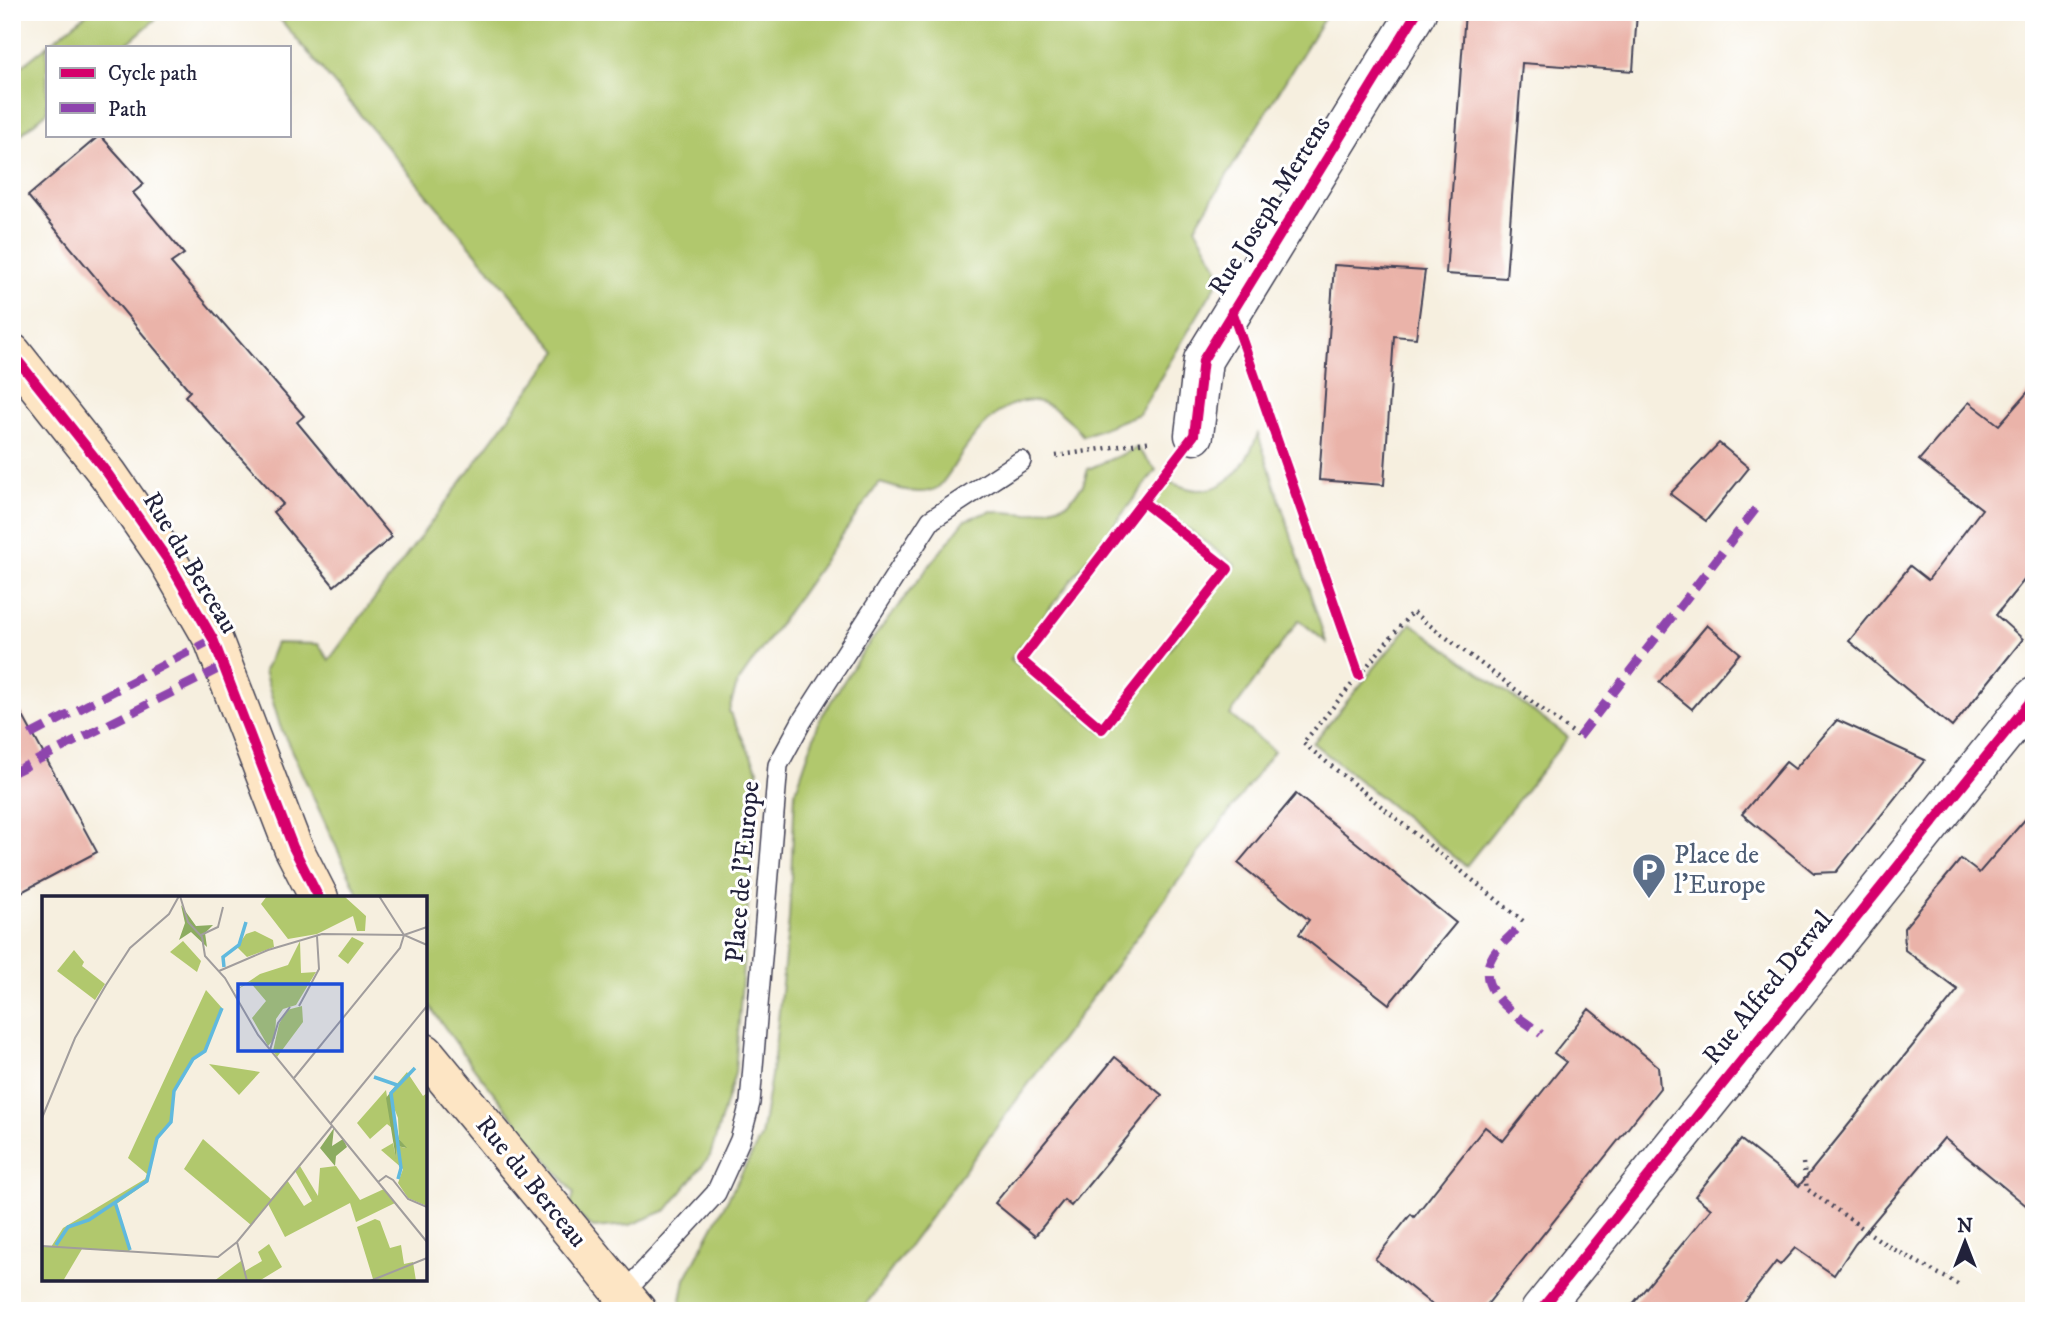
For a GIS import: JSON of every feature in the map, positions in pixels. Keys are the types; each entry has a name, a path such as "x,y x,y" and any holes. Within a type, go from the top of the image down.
{"street":[{"name":"Rue Joseph Mertens","path":"1194,435 1203,360 1417,12"},
{"name":"Rue du Berceau","path":"12,353 120,492 167,559 213,639 293,846 318,896"},
{"name":"Rue Alfred Derval","path":"1540,1311 2034,697"},
{"name":"Rue du Berceau","path":"427,1055 630,1303"}],"lane":[{"name":"Place de l'Europe","path":"630,1303 716,1193 740,1140 750,1103 778,765 802,721 931,520 1021,461"}],"path":[{"path":"1021,461 1194,435"},
{"path":"1523,921 1303,743 1412,612 1579,737"},
{"path":"1355,662 1359,675"},
{"path":"1803,1163 1807,1189 1888,1246 1961,1286"}],"green space":[{"path":"89,12 164,12 124,46 47,46"},
{"path":"274,12 1328,12 1195,227 1217,266 1217,283 1139,414 1083,436 1066,417 1050,406 1034,401 1019,402 990,420 937,488 916,492 879,483 737,684 729,711 758,770 735,1073 710,1156 667,1210 630,1225 593,1228 570,1208 574,1193 477,1072 427,1003 427,896 359,896 280,726 264,671 276,643 318,644 329,660 558,351"},
{"path":"46,47 46,113 12,142 12,74"},
{"path":"1258,434 1326,642 1299,620 1230,715 1274,751 861,1311 679,1311 685,1279 761,1137 774,1057 789,919 795,793 820,719 861,654 965,520 991,511 1028,514 1068,503 1083,485 1088,469 1137,448 1156,470 1011,659 1103,733 1236,565 1153,503 1166,481 1198,490 1210,489 1229,480 1249,454"},
{"path":"1411,623 1568,737 1466,866 1313,743"}],"building":[{"path":"1465,12 1637,12 1633,71 1522,63 1506,278 1446,274"},
{"path":"101,136 144,184 133,193 184,254 171,263 304,416 297,422 392,537 334,586 273,512 283,504 185,396 190,391 28,196"},
{"path":"1334,265 1425,271 1416,338 1394,336 1384,485 1319,480"},
{"path":"2034,385 2034,568 1996,615 2023,639 1952,727 1849,641 1910,566 1928,580 1982,509 1919,460 1969,402 1999,425"},
{"path":"1719,443 1749,468 1706,521 1670,494"},
{"path":"1707,625 1740,653 1692,709 1659,682"},
{"path":"12,696 97,852 12,897"},
{"path":"1837,720 1925,760 1836,872 1814,873 1742,814 1786,762 1795,769"},
{"path":"1296,794 1456,923 1389,1004 1299,934 1309,920 1238,863"},
{"path":"2034,809 2034,1212 1944,1138 1855,1244 1834,1275 1795,1248 1780,1265 1776,1262 1738,1311 1627,1311 1711,1209 1695,1196 1741,1140 1799,1186 1958,990 1905,950 1904,928 1961,859 1979,873"},
{"path":"1589,1009 1658,1066 1660,1088 1482,1311 1440,1311 1375,1259 1411,1214 1414,1217 1485,1127 1503,1141 1566,1062 1554,1053"},
{"path":"1115,1057 1162,1095 1071,1206 1064,1200 1035,1236 995,1203"}],"marked path":[{"path":"1579,737 1758,506"},
{"path":"30,735 213,639"},
{"path":"12,773 224,666"},
{"path":"1516,930 1491,959 1487,971 1489,982 1494,993 1511,1012 1541,1034"}],"cycle path":[{"path":"1143,502 1228,569 1102,729 1021,660 1194,435 1203,360 1417,12"},
{"path":"1232,311 1359,675"},
{"path":"12,353 108,474 167,559 213,639 293,847 318,896"},
{"path":"1540,1311 2034,697"}],"place":[{"name":"Place de l'Europe","path":"1649,900"}]}
